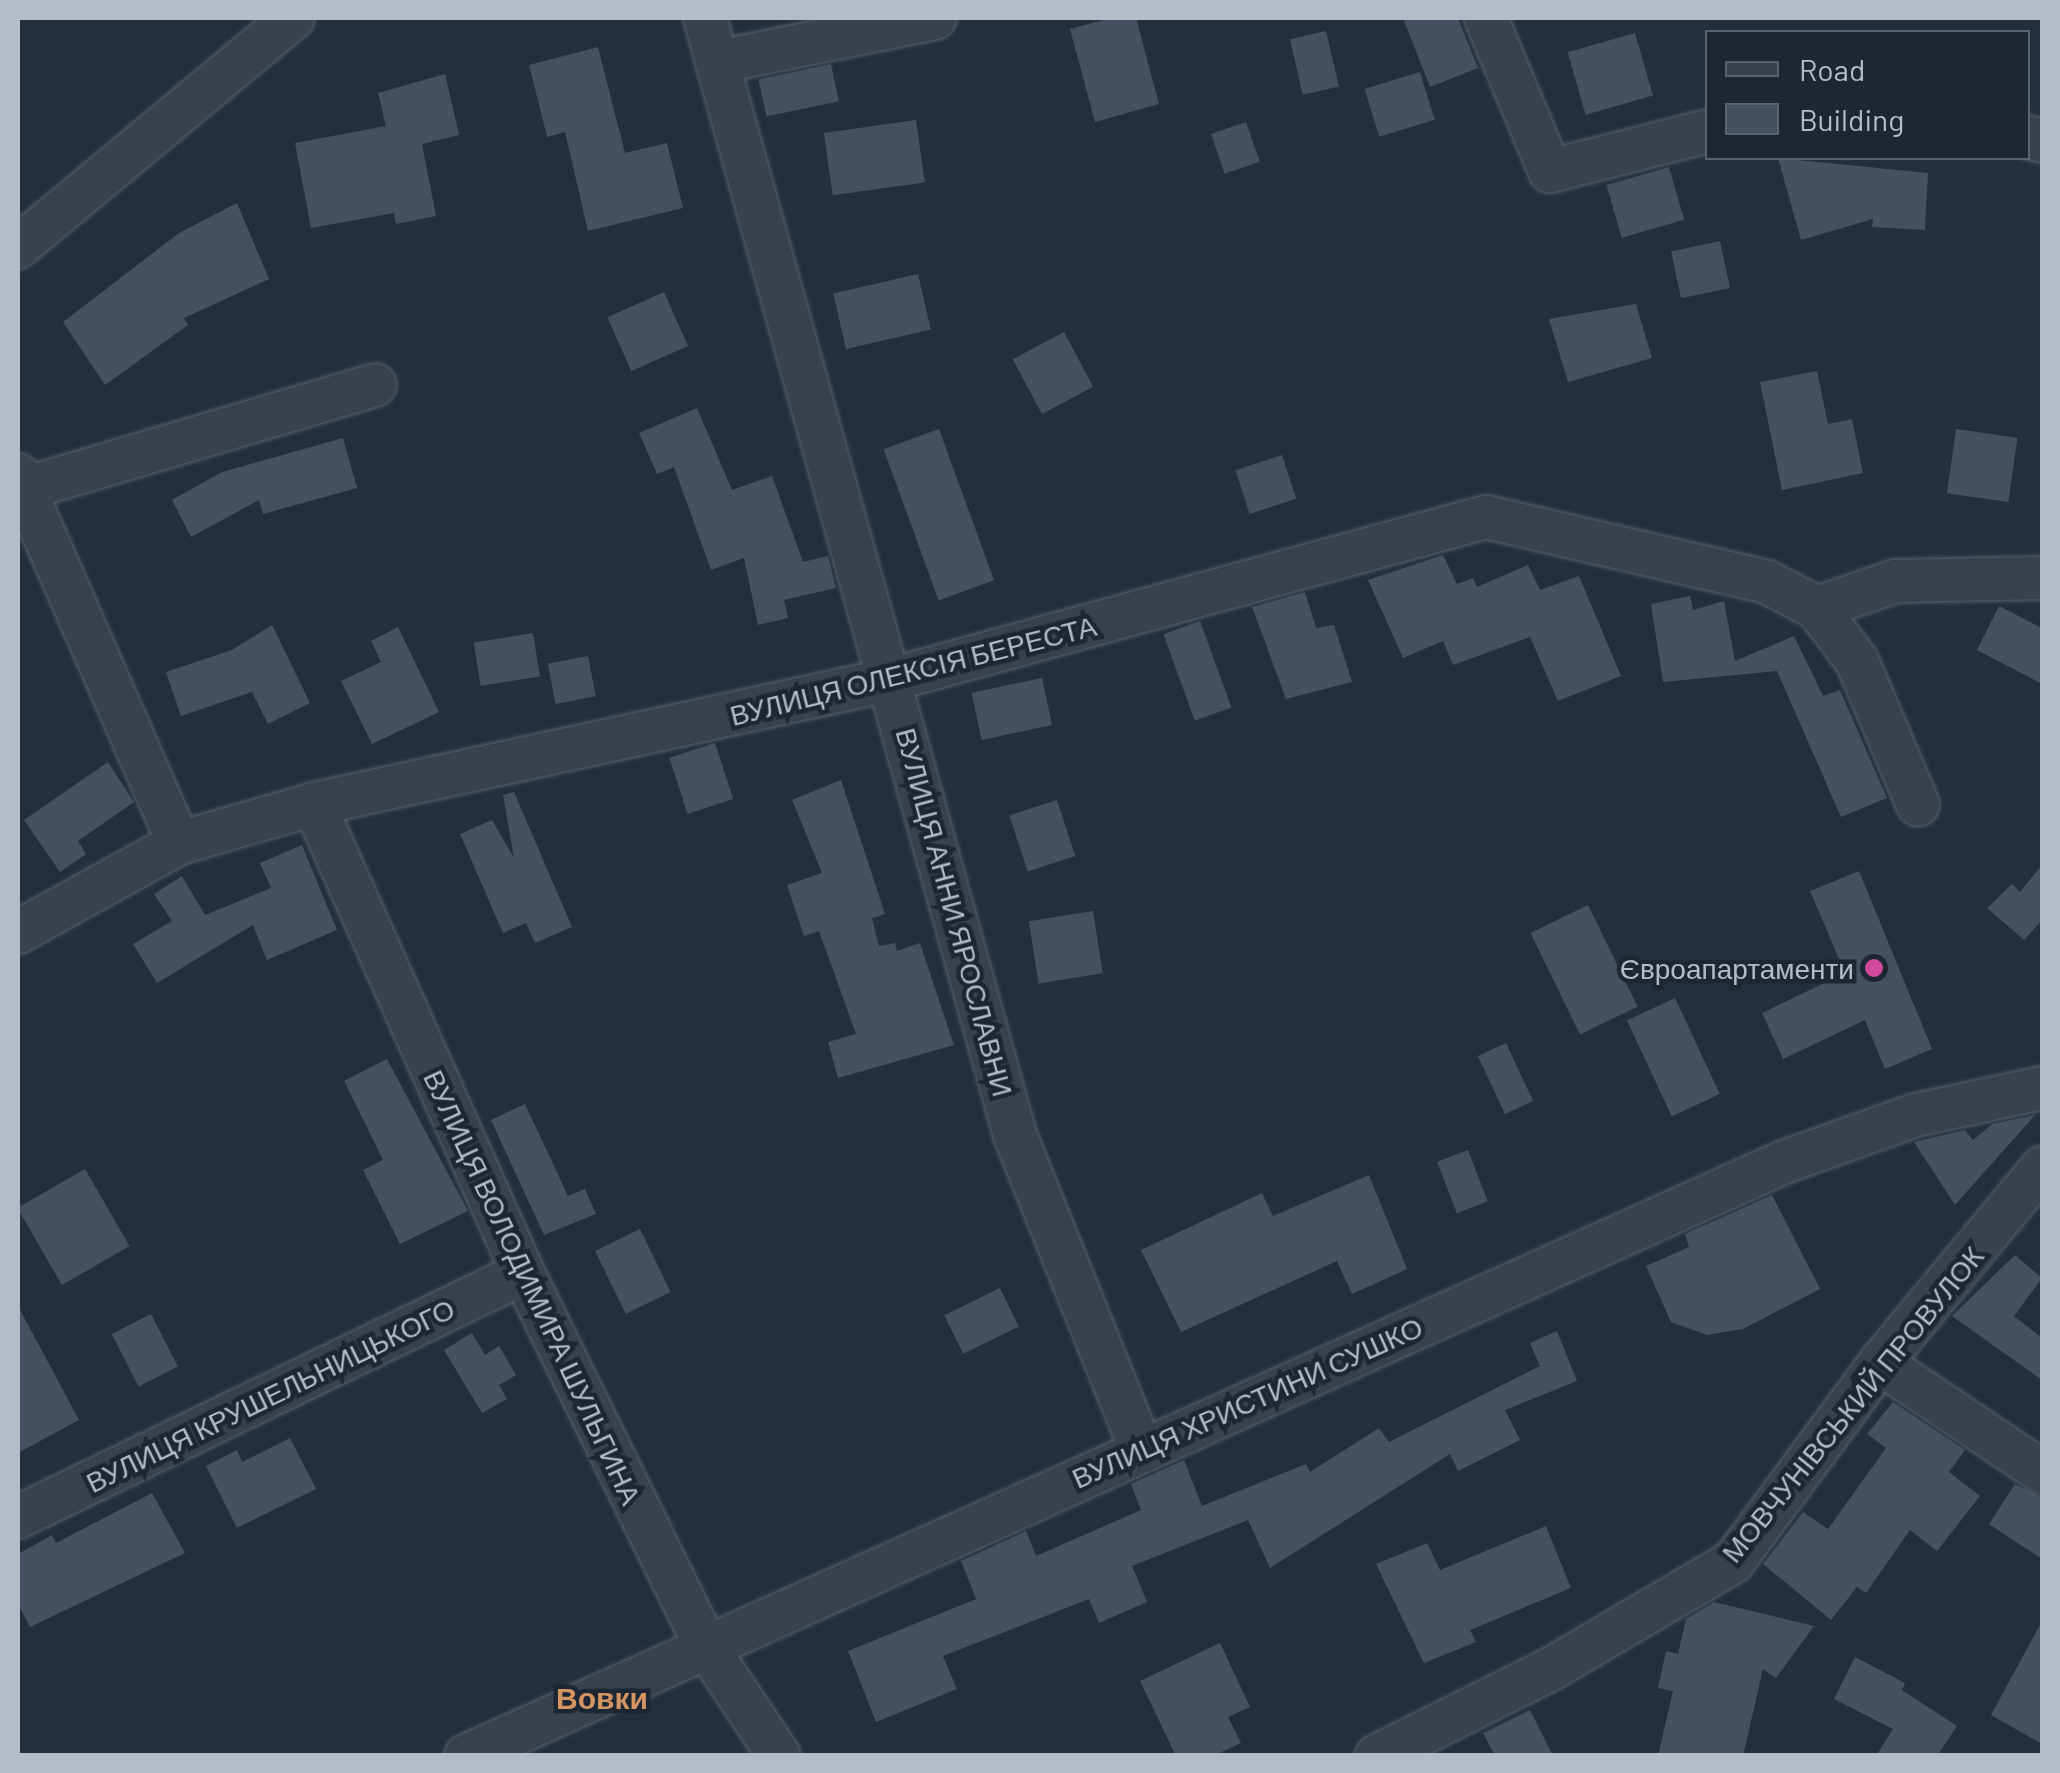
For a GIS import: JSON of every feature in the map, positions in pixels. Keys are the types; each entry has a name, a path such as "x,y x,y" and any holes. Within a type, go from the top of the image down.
{"street":[{"path":"18,247 293,18"},
{"name":"ВУЛИЦЯ АННИ ЯРОСЛАВНИ","path":"704,18 893,679 1015,1136 1141,1449"},
{"path":"718,62 935,18"},
{"path":"1486,18 1550,171 1705,132"},
{"path":"179,843 21,482 375,385"},
{"name":"ВУЛИЦЯ ОЛЕКСІЯ БЕРЕСТА","path":"18,932 179,843 314,804 893,679 1486,517 1767,582 1817,608 1857,661 1918,805"},
{"path":"1817,608 1896,581 2042,578"},
{"name":"ВУЛИЦЯ ВОЛОДИМИРА ШУЛЬГИНА","path":"314,804 523,1274 706,1646 779,1756"},
{"name":"ВУЛИЦЯ ХРИСТИНИ СУШКО","path":"466,1756 1784,1162 1916,1115 2042,1088"},
{"name":"МОВЧУНІВСЬКИЙ ПРОВУЛОК","path":"1376,1756 1551,1669 1733,1562 1880,1364 2042,1168"},
{"name":"ВУЛИЦЯ КРУШЕЛЬНИЦЬКОГО","path":"18,1517 523,1274"},
{"path":"1880,1364 2042,1472"}],"building":[{"path":"1111,18 1136,18 1159,104 1095,122 1070,29"},
{"path":"1403,18 1458,18 1478,68 1430,87"},
{"path":"1326,31 1339,87 1303,95 1290,39"},
{"path":"1635,33 1653,95 1586,115 1568,52"},
{"path":"598,47 625,153 667,143 683,208 588,231 565,132 547,137 529,65"},
{"path":"831,64 839,101 767,117 759,79"},
{"path":"1420,72 1435,120 1379,137 1365,89"},
{"path":"445,74 459,135 422,144 436,216 396,224 394,213 311,228 295,143 386,126 378,93"},
{"path":"916,120 925,182 833,195 824,133"},
{"path":"1246,122 1260,162 1225,174 1211,134"},
{"path":"1779,160 1928,173 1925,230 1872,227 1873,219 1801,240"},
{"path":"1669,167 1684,220 1622,238 1607,185"},
{"path":"237,203 269,279 184,318 188,325 105,385 63,322 179,233"},
{"path":"1720,241 1730,288 1681,298 1671,251"},
{"path":"918,274 931,330 846,349 833,294"},
{"path":"664,292 688,346 631,371 607,317"},
{"path":"1636,304 1652,358 1568,382 1549,319"},
{"path":"1064,332 1093,387 1042,414 1013,359"},
{"path":"1817,371 1828,424 1852,419 1863,473 1782,490 1760,382"},
{"path":"697,408 732,490 772,476 803,562 828,556 836,588 784,600 788,618 758,625 744,558 711,570 674,467 657,474 639,433"},
{"path":"939,429 994,580 939,600 884,449"},
{"path":"1956,429 2017,438 2008,502 1947,493"},
{"path":"343,438 357,488 263,514 259,500 191,537 172,500 222,472"},
{"path":"1282,455 1296,499 1250,514 1235,470"},
{"path":"1443,555 1457,584 1473,578 1477,587 1528,565 1540,590 1579,576 1621,676 1558,701 1530,637 1453,665 1443,641 1403,658 1368,580"},
{"path":"1305,592 1316,628 1334,625 1352,682 1286,699 1252,607"},
{"path":"1690,596 1693,610 1724,601 1735,661 1794,636 1823,696 1840,690 1887,798 1841,817 1777,671 1663,682 1651,604"},
{"path":"1999,606 2042,628 2042,684 1977,650"},
{"path":"1200,621 1231,707 1195,721 1163,634"},
{"path":"272,625 310,703 268,724 252,692 181,716 166,672 232,650"},
{"path":"398,627 439,712 372,744 341,681 381,662 371,641"},
{"path":"533,633 540,676 481,686 474,642"},
{"path":"588,656 596,696 556,704 548,664"},
{"path":"1042,678 1052,725 982,740 972,693"},
{"path":"715,743 733,799 688,814 669,758"},
{"path":"108,762 134,802 78,841 86,854 60,872 24,820"},
{"path":"841,780 885,914 872,918 879,946 895,943 897,951 920,943 954,1045 838,1078 828,1042 856,1034 819,931 804,936 787,885 822,873 792,800"},
{"path":"514,792 572,927 535,943 526,923 503,933 460,834 492,820 514,858 503,795"},
{"path":"1057,800 1075,856 1028,872 1009,815"},
{"path":"302,845 337,930 267,960 253,925 157,983 133,944 172,921 154,894 182,876 205,915 271,888 260,863"},
{"path":"2042,865 2042,920 2024,940 1987,908 2012,884 2020,892"},
{"path":"1859,871 1932,1049 1885,1069 1865,1020 1783,1059 1762,1013 1845,973 1810,891"},
{"path":"1588,905 1638,1007 1580,1035 1530,933"},
{"path":"1093,911 1103,973 1039,983 1029,921"},
{"path":"1675,998 1720,1094 1672,1116 1627,1020"},
{"path":"1506,1043 1533,1101 1505,1114 1478,1056"},
{"path":"387,1059 468,1211 400,1244 363,1170 383,1160 344,1081"},
{"path":"525,1104 568,1196 585,1189 596,1214 544,1235 491,1120"},
{"path":"2035,1115 1955,1205 1914,1142 1965,1130 1973,1140 1992,1124"},
{"path":"1468,1150 1488,1201 1457,1213 1437,1162"},
{"path":"85,1169 129,1246 62,1285 18,1208"},
{"path":"1369,1175 1407,1269 1352,1294 1337,1261 1181,1332 1141,1250 1262,1193 1273,1216"},
{"path":"1772,1195 1820,1289 1743,1329 1707,1335 1671,1322 1646,1266 1689,1247 1685,1234"},
{"path":"640,1229 671,1292 626,1314 595,1251"},
{"path":"2015,1255 2042,1278 2014,1316 2042,1338 2042,1380 1952,1316"},
{"path":"1000,1288 1019,1327 963,1354 944,1315"},
{"path":"18,1306 79,1420 18,1453"},
{"path":"151,1314 178,1367 139,1387 112,1334"},
{"path":"1557,1331 1577,1381 1505,1410 1520,1440 1458,1471 1450,1454 1270,1568 1248,1520 1132,1566 1147,1602 1099,1623 1089,1599 943,1656 957,1689 876,1722 848,1651 976,1599 961,1561 1026,1531 1036,1556 1141,1510 1131,1484 1184,1460 1202,1506 1306,1464 1310,1472 1379,1428 1389,1442 1540,1366 1530,1343"},
{"path":"472,1333 485,1355 499,1346 516,1375 499,1385 507,1399 482,1413 444,1350"},
{"path":"1893,1402 1965,1450 1949,1472 1980,1496 1937,1551 1910,1530 1866,1593 1857,1587 1831,1620 1763,1564 1803,1512 1828,1529 1886,1448 1867,1434"},
{"path":"290,1438 316,1489 237,1528 206,1466 237,1450 242,1462"},
{"path":"2015,1484 2042,1497 2042,1559 1989,1524"},
{"path":"152,1493 185,1553 30,1627 18,1604 18,1554 52,1535 56,1543"},
{"path":"1546,1526 1571,1588 1470,1630 1476,1642 1424,1663 1376,1564 1427,1543 1440,1570"},
{"path":"1714,1602 1814,1626 1776,1678 1763,1669 1743,1756 1658,1756 1673,1691 1658,1688 1666,1651 1678,1654 1686,1619"},
{"path":"2042,1621 2042,1744 1991,1715"},
{"path":"1220,1643 1250,1707 1228,1717 1241,1743 1213,1756 1176,1756 1140,1681"},
{"path":"1855,1657 1905,1683 1902,1690 1957,1726 1937,1756 1876,1756 1893,1729 1834,1699"},
{"path":"1530,1710 1553,1756 1495,1756 1483,1733"}],"place":[{"name":"Євроапартаменти","path":"1874,968"}],"district":[{"name":"Вовки","path":"602,1697"}]}
